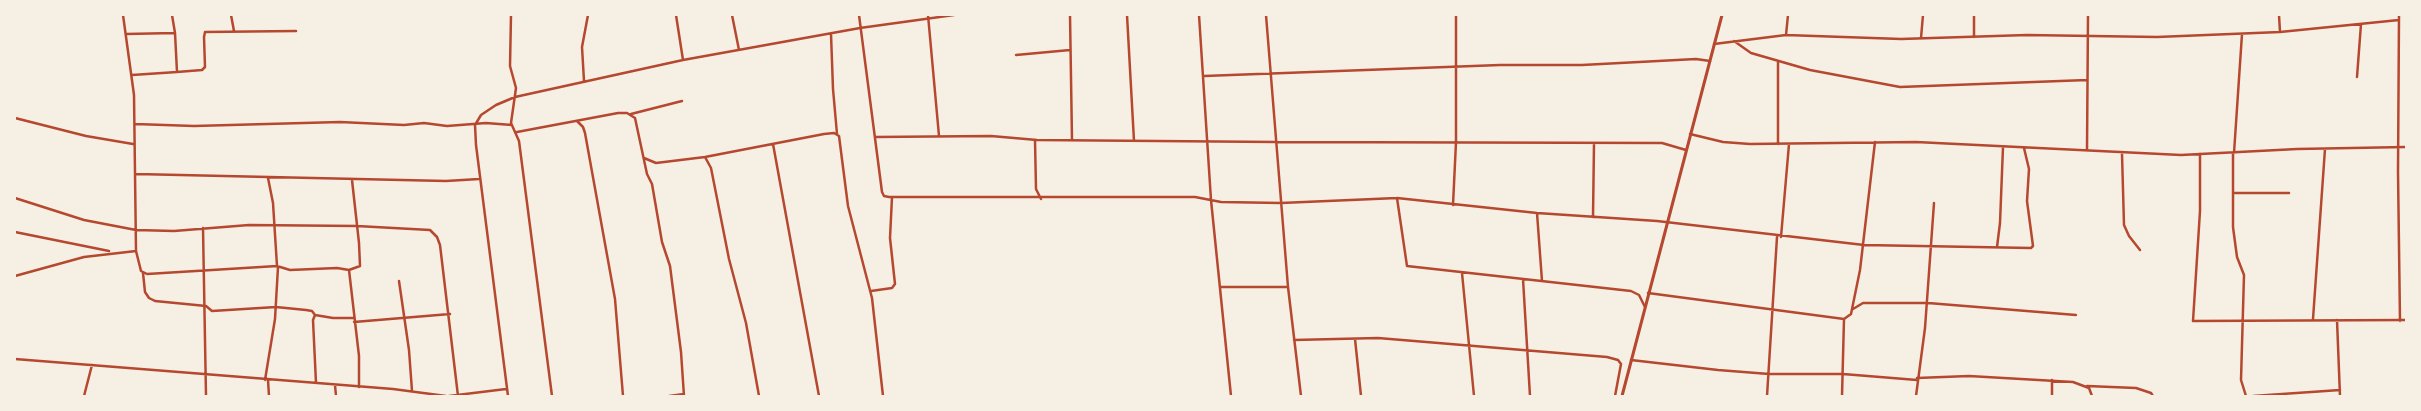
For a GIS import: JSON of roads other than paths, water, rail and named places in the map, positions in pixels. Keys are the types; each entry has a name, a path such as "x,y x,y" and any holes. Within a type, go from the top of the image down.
{"street":[{"path":"123,15 132,75 136,124 134,144 136,149 136,251 141,271 144,273 145,292 150,298 206,306 212,311 276,307 306,310 312,311 315,315 354,320 404,319 450,314"},
{"path":"172,15 177,72"},
{"path":"231,15 234,31"},
{"path":"512,15 510,66 516,88 512,126"},
{"path":"584,82 582,47 588,15"},
{"path":"676,15 683,60"},
{"path":"732,15 738,50"},
{"path":"859,15 882,192 884,196 892,197 1041,199 1195,197 1210,200 1282,202 1397,198 1537,213 1668,223 1777,237 1864,245 2031,248 2033,246 2028,201 2029,169 2024,148"},
{"path":"508,396 503,346 479,179 475,125 478,118 487,110 515,97 683,60 928,16 954,15"},
{"path":"1070,15 1072,140"},
{"path":"1127,15 1134,140"},
{"path":"1199,15 1210,200 1231,396"},
{"path":"1266,15 1288,286 1301,396"},
{"path":"1453,205 1456,142 1456,15"},
{"path":"1622,396 1722,15"},
{"path":"1786,35 1788,15"},
{"path":"1921,38 1923,15"},
{"path":"1974,15 1974,36"},
{"path":"2087,150 2088,15"},
{"path":"2279,15 2280,32"},
{"path":"2400,15 2398,147 2400,320"},
{"path":"928,16 939,136"},
{"path":"1714,44 1786,35 1921,38 2242,34 2399,20"},
{"path":"2358,78 2361,24"},
{"path":"132,75 202,70 205,67 205,32 296,31"},
{"path":"126,34 174,33"},
{"path":"831,34 837,134 840,137 850,214 870,291 883,396"},
{"path":"2242,34 2234,153 2233,227 2237,257 2244,275 2241,380 2246,396"},
{"path":"1734,41 1751,53 1810,70 1900,87 2087,80"},
{"path":"1016,55 1070,50"},
{"path":"1204,76 1456,67 1582,65 1696,59 1710,61"},
{"path":"1778,61 1778,144"},
{"path":"517,132 618,113 631,114 682,101"},
{"path":"631,114 636,121 652,184 662,242 670,266 681,352 684,395 669,396"},
{"path":"15,118 86,136 134,144"},
{"path":"575,121 581,124 585,133 615,299 622,396"},
{"path":"136,124 194,126 340,122 404,125 424,123 447,126 486,123 512,126 517,132 552,396"},
{"path":"644,158 656,163 705,157 824,134 837,134"},
{"path":"1690,134 1723,142 1789,144 1875,142 2087,150 2122,154 2200,154 2406,147"},
{"path":"875,137 990,136 1035,140 1276,142 1662,143 1686,150"},
{"path":"1035,140 1036,189 1041,199"},
{"path":"1852,310 1864,245 1875,142"},
{"path":"773,144 819,396"},
{"path":"1593,217 1594,144"},
{"path":"1781,237 1789,144"},
{"path":"1996,247 2000,223 2003,146"},
{"path":"2313,320 2325,149"},
{"path":"2122,154 2124,225 2129,236 2140,250"},
{"path":"2200,154 2200,211 2193,321 2406,320"},
{"path":"705,157 711,168 729,258 746,322 759,396"},
{"path":"136,174 268,178 479,179"},
{"path":"268,178 278,267 276,307 266,380 269,396"},
{"path":"144,273 278,267 290,270 337,268 349,270 360,265 352,179"},
{"path":"2233,193 2289,193"},
{"path":"870,291 889,288 895,284 890,238 892,197"},
{"path":"15,198 84,220 136,230 174,231 274,225 357,226 425,229 434,232 440,245 450,314 458,396"},
{"path":"1397,198 1406,266 1635,292 1639,294 1645,307"},
{"path":"1916,396 1928,303 1934,203"},
{"path":"1537,213 1542,281"},
{"path":"203,228 206,306 206,396"},
{"path":"15,232 112,252"},
{"path":"1767,396 1777,237"},
{"path":"15,276 84,257 112,252 136,251"},
{"path":"2400,264 2406,264"},
{"path":"349,270 359,356 359,387"},
{"path":"1462,273 1474,396"},
{"path":"1522,279 1530,396"},
{"path":"398,280 412,391"},
{"path":"1220,287 1288,286"},
{"path":"1648,293 1733,303 1771,311 1844,319"},
{"path":"1842,396 1844,319 1852,310 1863,303 1928,303 2076,314"},
{"path":"315,315 313,320 316,383"},
{"path":"2337,320 2340,396"},
{"path":"1294,340 1378,338 1528,350 1618,360 1621,367 1615,396"},
{"path":"1355,339 1361,396"},
{"path":"15,359 412,391 448,396 506,389"},
{"path":"1631,360 1769,374 1843,374 1917,379 1969,376 2052,380 2086,386 2136,388 2151,393 2153,396"},
{"path":"84,396 92,365"},
{"path":"2052,380 2052,396"},
{"path":"335,385 336,396"},
{"path":"2086,386 2092,391 2092,396"},
{"path":"2253,396 2340,390"}]}
